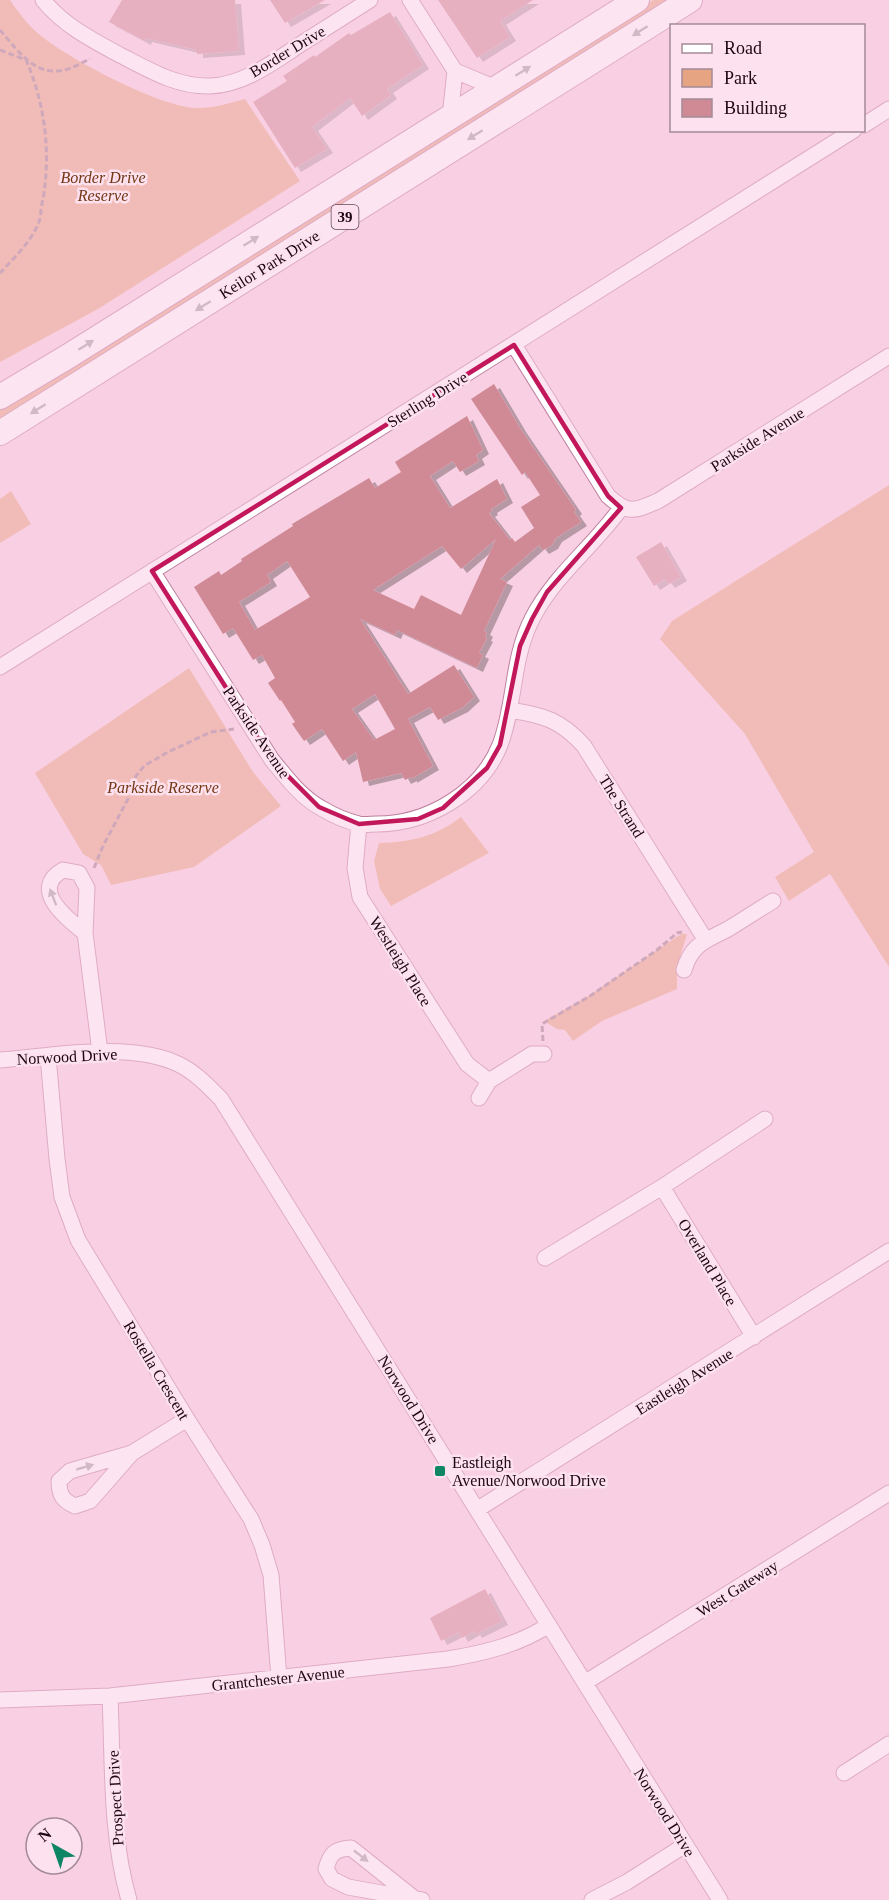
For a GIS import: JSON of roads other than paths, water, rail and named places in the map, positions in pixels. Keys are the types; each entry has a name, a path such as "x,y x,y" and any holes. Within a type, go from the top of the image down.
{"main road":[{"name":"Keilor Park Drive","path":"0,396 67,357 636,0"},
{"name":"Keilor Park Drive","path":"0,433 690,0"}],"street":[{"name":"Border Drive","path":"43,0 50,9 80,34 159,76 185,83 211,86 238,80 262,69 370,0"},
{"path":"411,0 455,71 496,88"},
{"path":"450,117 455,71"},
{"path":"865,124 889,109"},
{"name":"Sterling Drive","path":"0,667 851,132"},
{"path":"514,345 608,496 621,508"},
{"name":"Parkside Avenue","path":"152,571 272,760 295,787 319,807 359,824 389,824 418,819 443,807 468,789 487,768 500,745 509,710 520,646 532,619 547,592 604,532 621,508 633,511 658,501 889,356"},
{"name":"The Strand","path":"509,710 545,717 569,730 584,746 705,939"},
{"name":"Westleigh Place","path":"359,824 355,868 360,897 466,1064 489,1081"},
{"path":"684,970 688,957 705,939 726,930 773,901"},
{"path":"85,933 100,1052"},
{"name":"Norwood Drive","path":"0,1060 100,1052 142,1053 179,1064 208,1085 221,1099 720,1900"},
{"path":"479,1098 489,1081 532,1054 544,1054"},
{"name":"Rostella Crescent","path":"48,1056 62,1197 78,1240 251,1520 271,1575 279,1678"},
{"path":"544,1258 662,1187 765,1119"},
{"name":"Overland Place","path":"662,1187 754,1337"},
{"name":"Eastleigh Avenue","path":"477,1509 889,1251"},
{"path":"132,1453 90,1502 75,1506 65,1502 59,1492 59,1481 70,1472 132,1453 187,1419"},
{"name":"West Gateway","path":"586,1682 887,1497"},
{"name":"Grantchester Avenue","path":"0,1700 110,1696 480,1654 512,1644 549,1625"},
{"name":"Prospect Drive","path":"110,1696 115,1824 119,1862 129,1900"},
{"path":"844,1773 889,1744"},
{"path":"592,1900 685,1845"},
{"path":"351,1848 418,1900 348,1887 332,1879 326,1869 329,1855 338,1849 351,1848"}],"place":[{"name":"Eastleigh Avenue/Norwood Drive","path":"440,1471"}],"park label":[{"name":"Border Drive Reserve","path":"103,186"},
{"name":"Parkside Reserve","path":"163,787"}]}
